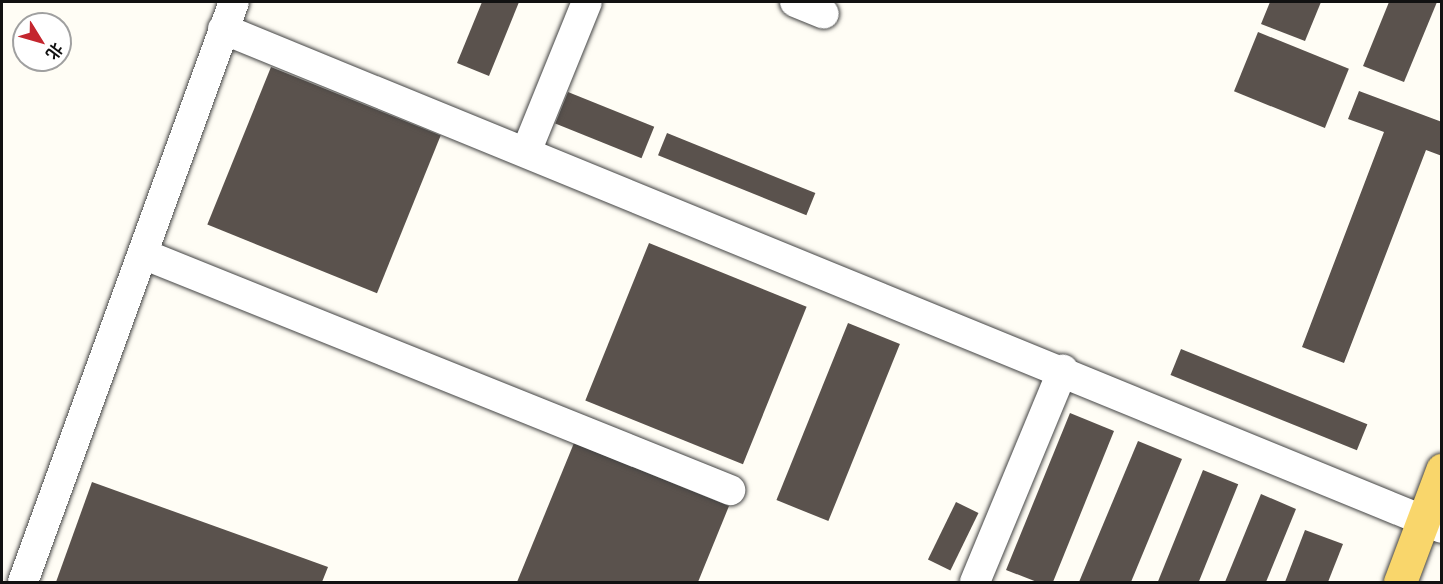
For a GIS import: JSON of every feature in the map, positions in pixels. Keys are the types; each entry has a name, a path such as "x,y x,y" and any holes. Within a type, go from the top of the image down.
{"main road":[{"path":"1400,582 1432,524 1442,470"}],"street":[{"path":"23,582 234,2"},
{"path":"526,152 587,2"},
{"path":"795,2 824,14"},
{"path":"223,29 1063,370 1432,524"},
{"path":"143,254 730,490"},
{"path":"975,582 1063,370"}],"building":[{"path":"482,2 519,2 489,76 457,63"},
{"path":"1270,2 1321,2 1305,41 1261,24"},
{"path":"1389,2 1437,2 1404,82 1363,66"},
{"path":"1258,32 1349,69 1325,128 1234,91"},
{"path":"271,67 441,136 377,293 207,225"},
{"path":"1359,91 1442,122 1442,156 1426,150 1344,363 1302,347 1384,132 1348,119"},
{"path":"568,92 654,127 641,158 555,124"},
{"path":"667,133 815,193 806,215 658,155"},
{"path":"649,243 807,307 743,464 585,401"},
{"path":"848,323 900,344 828,521 776,500"},
{"path":"1181,349 1367,424 1357,450 1171,375"},
{"path":"1070,413 1114,431 1053,582 1037,582 1006,570"},
{"path":"1138,441 1182,459 1131,582 1079,582"},
{"path":"574,443 729,506 698,582 517,582"},
{"path":"1203,470 1238,484 1199,582 1158,582"},
{"path":"92,482 328,567 322,582 56,582"},
{"path":"1261,494 1296,509 1266,582 1225,582"},
{"path":"956,502 978,513 950,570 928,560"},
{"path":"1305,530 1343,544 1328,582 1285,582"}]}
